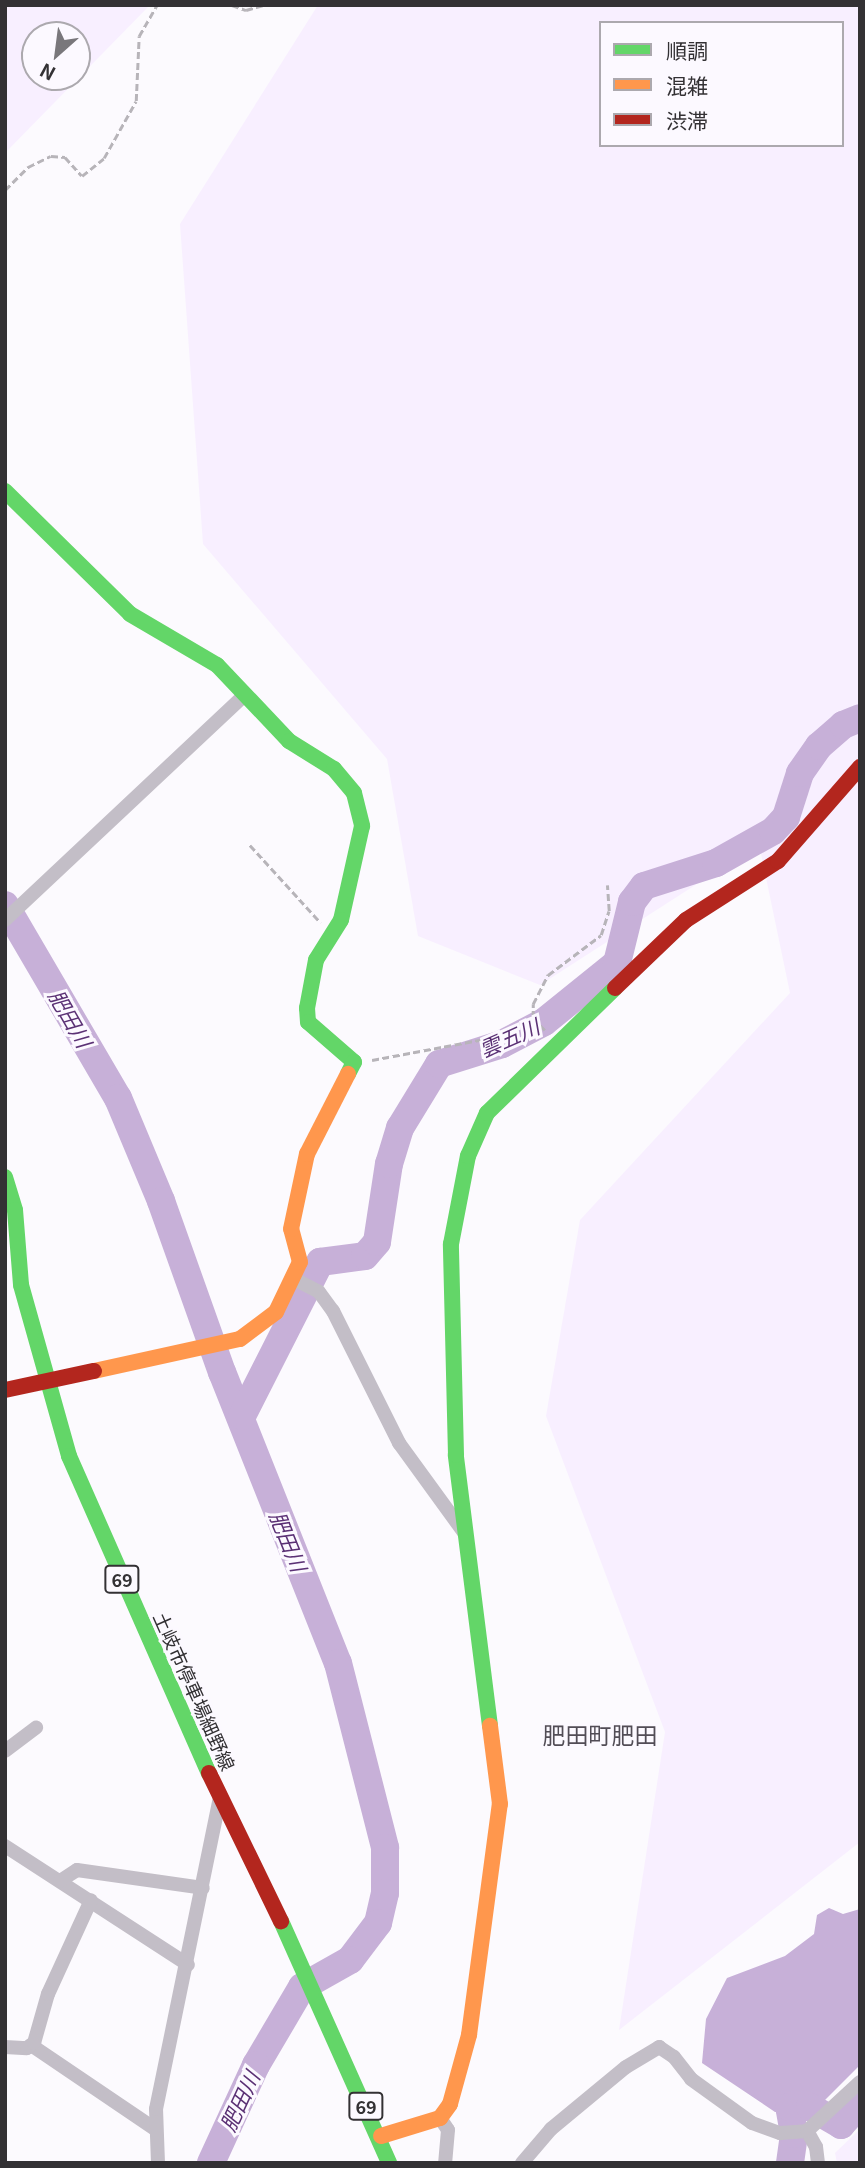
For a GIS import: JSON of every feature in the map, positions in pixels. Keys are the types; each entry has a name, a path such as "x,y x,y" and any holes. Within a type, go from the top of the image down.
{"street":[{"path":"5,491 130,614 217,665 289,741 334,769 354,793 362,826 335,933 311,976 308,1022 354,1062 307,1154 291,1229 300,1262 295,1279 276,1312 240,1339 46,1384 5,1390"},
{"path":"5,920 246,694"},
{"path":"381,2136 440,2118 450,2104 469,2035 500,1804 456,1455 451,1244 455,1205 468,1156 487,1113 558,1042 686,920 778,861 860,767"},
{"name":"土岐市停車場細野線","path":"5,1177 15,1210 13,1283 79,1479 220,1798 300,1960 381,2136 389,2163"},
{"path":"295,1279 318,1292 333,1311 399,1443 464,1534"},
{"path":"5,1751 36,1728"},
{"path":"158,2163 155,2129 220,1798"},
{"path":"5,1846 188,1965"},
{"path":"60,1881 78,1870 203,1888"},
{"path":"31,2045 48,1994 91,1900"},
{"path":"5,2047 31,2045 155,2129"},
{"path":"522,2163 551,2129 626,2067 659,2047 674,2057 691,2079 752,2123 780,2133 807,2131 860,2082"},
{"path":"440,2118 447,2130 445,2163"},
{"path":"807,2131 817,2147 818,2163"}],"path":[{"path":"5,190 28,167 60,154 82,176 104,159 136,101 139,36 157,5"},
{"path":"232,5 246,10 264,5"},
{"path":"250,845 297,901 335,933"},
{"path":"558,1042 533,1018 533,1004 548,975 601,935 609,911 607,885"},
{"path":"354,1062 505,1035 533,1018"}],"shaded area":[{"path":"5,5 150,5 91,65 91,21 21,21 21,91 66,91 5,153"},
{"path":"318,5 860,5 860,1842 619,2030 665,1732 546,1416 580,1220 790,993 759,844 540,985 418,936 387,759 203,544 180,224"},
{"path":"829,1908 843,1914 860,1909 860,2065 814,2111 775,2112 702,2063 706,2019 727,1978 785,1956 814,1934 817,1915"},
{"path":"860,2129 860,2163 837,2163 835,2153"}],"waterway":[{"name":"雲五川","path":"242,1416 320,1262 365,1256 377,1242 389,1164 400,1128 439,1064 502,1044 544,1022 617,963 632,902 644,886 716,863 773,831 786,817 800,773 819,746 843,725 860,718"},
{"name":"肥田川","path":"5,905 118,1098 161,1201 222,1372 338,1663 385,1848 385,1893 378,1923 350,1960 302,1987 256,2065 211,2163"},
{"path":"790,2163 794,2134 789,2107 810,2107 841,2125 860,2104"}],"traffic: fast":[{"path":"5,491 130,614 217,665 289,741 334,769 354,793 362,826 341,920 316,960 307,1008 308,1022 354,1062 348,1074"},
{"path":"490,1726 456,1455 451,1244 468,1156 487,1113 615,988"},
{"path":"5,1177 15,1210 21,1285 69,1456 209,1773"},
{"path":"281,1921 389,2163"}],"traffic: slow":[{"path":"94,1371 240,1339 276,1312 300,1262 291,1229 307,1154 348,1074"},
{"path":"381,2136 440,2118 450,2104 469,2035 500,1804 490,1726"}],"traffic: jam":[{"path":"615,988 686,920 778,861 860,767"},
{"path":"5,1390 94,1371"},
{"path":"209,1773 281,1921"}],"district":[{"name":"肥田町肥田","path":"600,1734"}]}
